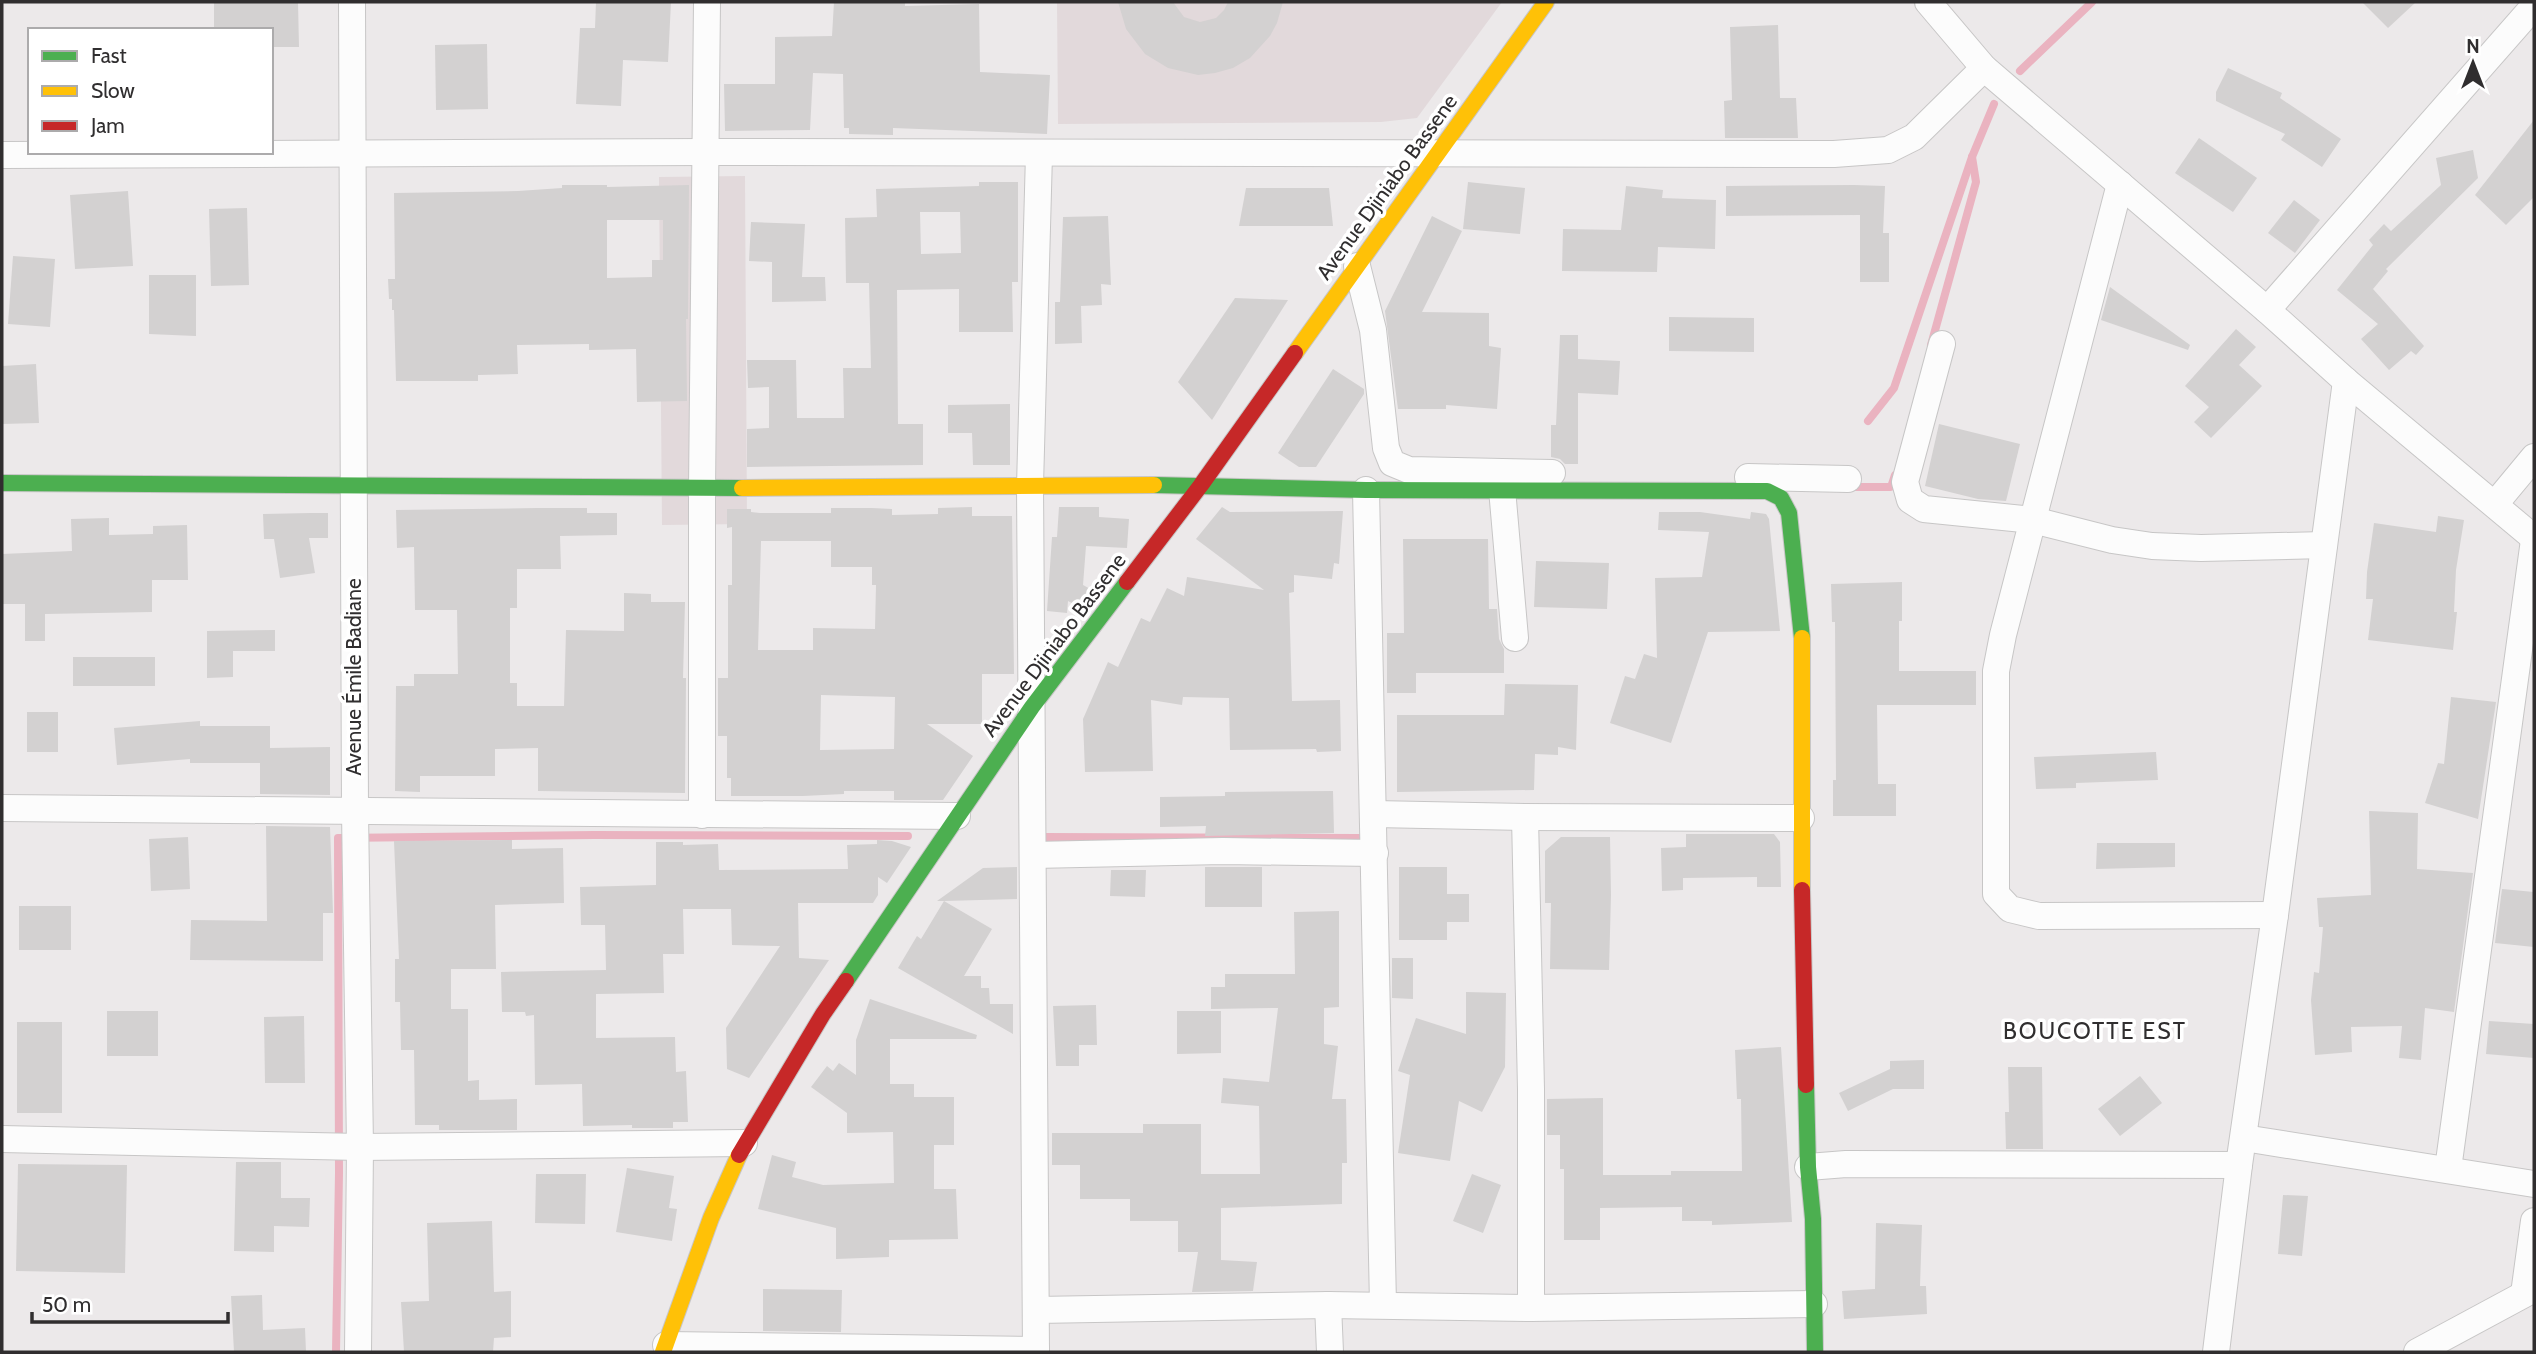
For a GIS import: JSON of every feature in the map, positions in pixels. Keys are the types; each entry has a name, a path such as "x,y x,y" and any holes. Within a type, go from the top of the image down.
{"street":[{"name":"Avenue Émile Badiane","path":"352,2 355,812 360,1147 358,1352"},
{"path":"702,815 707,2"},
{"name":"Avenue Djiniabo Bassene","path":"665,1349 711,1217 744,1143 823,1014 1032,707 1201,485 1546,2"},
{"path":"1928,2 1984,68 2346,381 2534,539 2448,1169"},
{"path":"2267,310 2534,6"},
{"path":"2,155 707,152 1834,153 1888,150 1914,137 1984,68"},
{"path":"665,1349 1035,1351 1030,486 1038,153"},
{"path":"2120,184 1996,671 1996,894 2010,909 2039,916 2275,915"},
{"path":"1357,266 1373,330 1386,448 1392,463 1409,470 1848,479"},
{"path":"1942,344 1905,482 1910,500 1924,509 2033,520 2112,540 2152,545 2201,548 2324,545"},
{"path":"2217,1352 2239,1165 2346,381"},
{"path":"2495,504 2534,457"},
{"path":"2,483 702,488 1201,485 1366,489 1767,491 1780,498 1790,513 1802,636 1801,818 1808,1167 1813,1219 1815,1352"},
{"path":"1366,489 1383,1305"},
{"path":"1502,489 1515,638"},
{"path":"2,808 957,816"},
{"path":"1374,814 1801,818"},
{"path":"1525,817 1531,1089 1531,1308"},
{"path":"1033,855 1223,851 1375,853"},
{"path":"2244,1138 2534,1184"},
{"path":"2,1139 360,1147 744,1143"},
{"path":"1808,1167 1846,1164 2239,1165"},
{"path":"2426,1350 2529,1291 2534,1221"},
{"path":"1036,1310 1328,1305 1531,1308 1814,1304"},
{"path":"1328,1305 1330,1352"}],"shaded area":[{"path":"1057,2 1502,2 1417,118 1381,122 1058,124"},
{"path":"745,176 747,524 662,525 659,177"}],"building":[{"path":"214,2 298,2 299,47 273,47 273,28 214,28"},
{"path":"596,2 671,2 668,62 623,60 621,106 576,104 580,28 595,28"},
{"path":"834,2 905,2 905,6 979,4 980,72 1050,75 1047,134 893,128 893,135 849,134 849,128 844,128 843,74 813,73 810,130 725,131 724,84 775,84 775,37 832,36"},
{"path":"1118,2 1173,2 1184,17 1200,22 1216,18 1228,2 1283,2 1270,36 1250,58 1233,68 1198,75 1168,68 1145,54 1126,29"},
{"path":"2362,2 2416,2 2388,28"},
{"path":"1778,25 1780,98 1796,98 1798,138 1725,138 1724,101 1732,100 1730,27"},
{"path":"487,44 488,109 436,110 435,45"},
{"path":"2228,68 2282,93 2280,98 2341,139 2322,167 2281,140 2285,134 2216,101 2216,92"},
{"path":"2534,120 2534,197 2506,225 2475,195"},
{"path":"2199,138 2257,178 2233,212 2175,173"},
{"path":"2473,150 2478,178 2386,269 2388,271 2373,289 2424,346 2416,355 2411,351 2389,370 2361,339 2378,324 2337,290 2373,245 2369,240 2384,224 2391,231 2441,185 2436,158"},
{"path":"979,182 1018,182 1018,282 1012,282 1013,332 959,332 959,289 897,290 898,424 923,424 923,465 747,467 747,429 769,428 769,387 748,388 747,360 796,360 797,418 844,418 843,368 871,368 869,283 846,283 845,218 877,217 876,189 979,186","holes":["920,212 960,212 961,253 921,254"]},
{"path":"1468,182 1525,188 1520,234 1463,229"},
{"path":"562,185 689,185 687,401 637,402 636,349 589,350 589,344 517,345 518,374 478,375 478,381 396,381 394,310 392,299 389,299 388,279 395,279 394,193 562,188","holes":["607,220 663,220 663,260 652,260 652,277 607,278"]},
{"path":"1626,186 1663,190 1662,198 1716,200 1715,249 1658,247 1657,272 1562,271 1563,229 1621,230"},
{"path":"1726,186 1885,186 1883,233 1889,233 1889,282 1860,282 1860,215 1726,216"},
{"path":"1246,188 1329,188 1333,226 1239,226"},
{"path":"128,191 133,266 75,269 70,195"},
{"path":"2294,200 2320,220 2295,253 2268,233"},
{"path":"247,208 249,285 211,286 209,209"},
{"path":"1108,216 1111,285 1101,284 1102,305 1081,306 1082,343 1055,344 1055,302 1060,302 1063,217"},
{"path":"1432,216 1462,231 1422,312 1489,313 1489,346 1501,348 1497,409 1446,405 1446,409 1398,409 1385,311"},
{"path":"751,222 805,224 802,277 825,277 826,301 772,302 772,262 749,261"},
{"path":"13,256 55,259 50,327 8,324"},
{"path":"149,275 196,275 196,336 149,334"},
{"path":"2110,287 2190,345 2188,350 2101,320"},
{"path":"1235,298 1288,300 1212,420 1178,382"},
{"path":"1669,317 1754,318 1754,352 1669,351"},
{"path":"2236,329 2256,347 2239,365 2262,386 2211,438 2194,422 2209,407 2185,386"},
{"path":"1560,335 1578,335 1578,359 1620,361 1618,395 1578,393 1578,464 1565,464 1560,459 1551,457 1551,425 1556,425"},
{"path":"36,364 39,423 2,424 2,366"},
{"path":"1333,369 1364,389 1364,394 1316,467 1299,467 1278,453"},
{"path":"1010,404 1010,465 973,465 972,433 948,433 948,405"},
{"path":"1939,424 2020,444 2006,501 1978,499 1925,486"},
{"path":"972,507 972,516 1012,516 1014,674 982,674 982,724 927,724 973,756 943,800 894,800 894,791 844,791 844,794 803,796 731,796 731,778 727,778 727,736 718,736 718,678 728,678 728,585 732,585 732,527 727,528 727,509 751,509 751,512 760,513 831,513 831,508 872,508 892,509 892,515 938,514 938,508","holes":["761,541 831,541 831,567 872,567 872,585 876,585 875,629 813,628 813,650 758,650","821,695 895,697 894,749 820,750"]},
{"path":"1059,507 1099,507 1099,517 1129,519 1127,548 1086,546 1083,585 1094,591 1081,608 1068,601 1067,613 1047,611 1052,537 1057,537"},
{"path":"1222,507 1230,512 1343,511 1339,564 1334,563 1332,579 1294,575 1294,592 1289,593 1292,701 1340,700 1341,751 1230,750 1229,698 1183,697 1182,705 1151,700 1153,771 1085,772 1083,719 1108,662 1118,667 1141,618 1150,622 1167,588 1184,596 1187,577 1264,590 1196,539"},
{"path":"587,508 587,513 617,513 617,535 560,536 561,569 517,569 517,608 510,608 510,683 517,683 517,706 564,706 566,630 624,631 624,593 651,594 651,602 685,602 685,793 538,791 538,748 495,749 495,776 420,776 420,792 395,791 396,686 414,686 414,674 458,674 457,610 415,610 414,547 397,548 396,510"},
{"path":"1659,512 1700,512 1750,519 1751,512 1766,514 1769,519 1780,631 1708,632 1671,743 1610,723 1625,676 1635,679 1644,654 1657,658 1655,578 1702,577 1709,532 1658,530"},
{"path":"328,513 328,538 309,538 315,573 280,578 274,539 264,539 263,514"},
{"path":"2438,516 2464,520 2456,570 2454,612 2457,612 2453,650 2368,640 2373,599 2366,599 2367,572 2374,523 2436,532"},
{"path":"109,518 109,535 153,534 153,526 187,525 188,580 152,580 152,612 45,614 45,641 25,641 25,604 2,604 2,554 72,551 71,519"},
{"path":"1403,539 1488,539 1489,609 1497,609 1499,639 1504,649 1504,673 1416,673 1416,693 1387,693 1387,633 1404,633"},
{"path":"1536,561 1609,563 1607,609 1534,607"},
{"path":"1902,582 1899,671 1976,671 1976,705 1877,705 1878,784 1896,784 1896,816 1833,816 1833,780 1836,780 1835,622 1832,622 1831,584"},
{"path":"275,630 275,651 233,651 233,677 207,678 207,631"},
{"path":"73,657 155,657 155,686 73,686"},
{"path":"1505,684 1578,685 1576,750 1558,747 1558,755 1535,754 1534,790 1397,792 1397,715 1504,715"},
{"path":"2451,697 2496,702 2478,819 2425,803 2438,763 2444,764"},
{"path":"27,712 58,712 58,752 27,752"},
{"path":"200,721 200,726 270,726 270,748 330,747 330,795 260,794 260,763 190,763 190,759 117,765 114,728"},
{"path":"2156,752 2158,780 2076,783 2076,788 2036,789 2034,757"},
{"path":"1333,791 1334,833 1205,836 1206,826 1160,827 1160,797 1225,796 1225,792"},
{"path":"2369,811 2418,813 2417,869 2473,873 2454,1012 2425,1008 2421,1060 2399,1058 2402,1026 2351,1027 2352,1052 2315,1055 2311,1000 2314,972 2319,973 2323,927 2319,927 2317,898 2371,895"},
{"path":"266,826 330,827 333,913 323,913 323,961 190,960 191,920 267,921"},
{"path":"1686,834 1774,834 1780,842 1781,887 1757,887 1757,877 1683,878 1683,890 1662,891 1661,848 1686,847"},
{"path":"188,837 190,889 151,891 149,839"},
{"path":"1561,837 1610,837 1609,970 1550,969 1551,903 1545,903 1545,851"},
{"path":"512,840 512,849 563,848 564,903 495,905 496,969 451,969 451,1009 468,1009 468,1081 479,1080 479,1100 517,1099 517,1130 439,1130 439,1125 415,1125 414,1050 401,1050 400,1002 395,1002 395,959 399,959 394,841"},
{"path":"877,840 911,847 887,883 878,877 878,895 873,903 798,903 799,958 829,960 749,1078 727,1069 726,1028 780,946 732,945 731,909 683,909 684,954 663,954 664,993 596,994 596,1038 675,1037 676,1072 686,1071 688,1122 673,1122 673,1128 583,1126 582,1084 535,1085 534,1015 526,1016 525,1012 502,1012 501,972 606,970 605,925 581,925 580,887 656,885 656,842 683,842 683,845 718,844 719,870 848,869 847,845 877,844"},
{"path":"2097,843 2175,843 2175,867 2096,869"},
{"path":"1017,867 1017,899 937,901 983,868"},
{"path":"1205,867 1262,867 1262,907 1205,907"},
{"path":"1399,867 1447,867 1447,894 1469,894 1469,922 1447,922 1447,940 1399,940"},
{"path":"1111,870 1146,870 1145,897 1110,896"},
{"path":"2502,889 2534,892 2534,947 2495,943"},
{"path":"944,901 992,929 964,976 981,976 981,988 989,988 990,1004 1013,1004 1013,1034 898,968 917,936 921,939"},
{"path":"19,906 71,906 71,950 19,950"},
{"path":"1339,911 1339,1007 1324,1008 1324,1044 1338,1046 1332,1099 1346,1099 1347,1163 1342,1163 1342,1204 1221,1208 1221,1260 1257,1262 1253,1291 1192,1292 1198,1252 1178,1252 1178,1221 1130,1221 1130,1199 1080,1199 1080,1165 1052,1165 1052,1133 1143,1133 1143,1124 1201,1124 1201,1174 1260,1174 1259,1106 1221,1103 1223,1078 1269,1082 1278,1008 1211,1009 1211,987 1225,987 1225,974 1295,974 1294,912"},
{"path":"1392,958 1413,958 1413,999 1392,998"},
{"path":"1466,992 1506,993 1505,1067 1482,1112 1459,1101 1450,1161 1398,1153 1410,1075 1398,1071 1416,1018 1466,1034"},
{"path":"870,999 977,1035 976,1039 890,1039 890,1084 914,1084 914,1097 954,1097 954,1145 934,1145 934,1189 956,1189 958,1239 889,1240 889,1257 836,1259 836,1228 758,1209 772,1155 796,1162 792,1177 823,1185 894,1183 893,1132 847,1133 847,1113 811,1087 827,1066 833,1071 839,1063 856,1075 856,1040"},
{"path":"1096,1005 1097,1045 1079,1045 1079,1066 1056,1066 1053,1006"},
{"path":"107,1011 158,1011 158,1056 107,1056"},
{"path":"1177,1011 1221,1011 1221,1053 1177,1054"},
{"path":"304,1016 305,1083 265,1083 264,1017"},
{"path":"2489,1021 2534,1024 2534,1058 2486,1054"},
{"path":"17,1022 62,1022 62,1113 17,1113"},
{"path":"1781,1047 1792,1222 1712,1225 1712,1221 1682,1221 1682,1207 1600,1208 1600,1240 1564,1240 1564,1169 1560,1169 1560,1135 1547,1135 1547,1099 1603,1098 1603,1175 1742,1171 1741,1099 1737,1099 1735,1050"},
{"path":"1924,1060 1924,1089 1893,1089 1848,1111 1839,1093 1890,1069 1890,1061"},
{"path":"2008,1067 2042,1067 2043,1149 2006,1149"},
{"path":"2140,1076 2162,1103 2120,1136 2098,1109"},
{"path":"236,1162 281,1162 281,1198 310,1198 309,1227 274,1226 274,1252 234,1251"},
{"path":"18,1164 127,1165 125,1273 16,1271"},
{"path":"627,1168 674,1176 669,1208 677,1209 672,1241 616,1232"},
{"path":"536,1174 586,1174 585,1224 535,1223"},
{"path":"1472,1174 1501,1185 1483,1233 1453,1221"},
{"path":"2283,1195 2308,1196 2302,1256 2278,1254"},
{"path":"492,1221 494,1292 511,1291 511,1337 494,1338 493,1352 404,1352 401,1302 429,1301 427,1223"},
{"path":"1876,1223 1922,1225 1920,1286 1926,1286 1927,1314 1844,1319 1842,1291 1875,1289"},
{"path":"763,1289 842,1290 841,1332 763,1331"},
{"path":"262,1295 263,1330 305,1328 306,1352 234,1352 231,1296"}],"waterway":[{"path":"2020,71 2092,2"},
{"path":"1868,421 1894,388 1972,157 1994,104"},
{"path":"1931,345 1976,182 1972,157"},
{"path":"1850,487 1891,487 1895,475"},
{"path":"336,1352 339,1173 338,838 594,835 908,836"},
{"path":"1043,837 1359,838"}],"traffic: fast":[{"path":"2,483 742,488"},
{"path":"1154,485 1366,490 1767,491 1781,498 1789,513 1802,638"},
{"path":"846,981 1032,707 1127,582"},
{"path":"1806,1085 1808,1167 1813,1219 1815,1352"}],"traffic: slow":[{"path":"1295,353 1546,2"},
{"path":"742,488 1154,485"},
{"path":"1802,638 1802,890"},
{"path":"663,1352 711,1218 739,1155"}],"traffic: jam":[{"path":"1127,582 1201,485 1295,353"},
{"path":"1802,890 1806,1085"},
{"path":"739,1155 823,1014 846,981"}],"district":[{"name":"BOUCOTTE EST","path":"2095,1031"}]}
